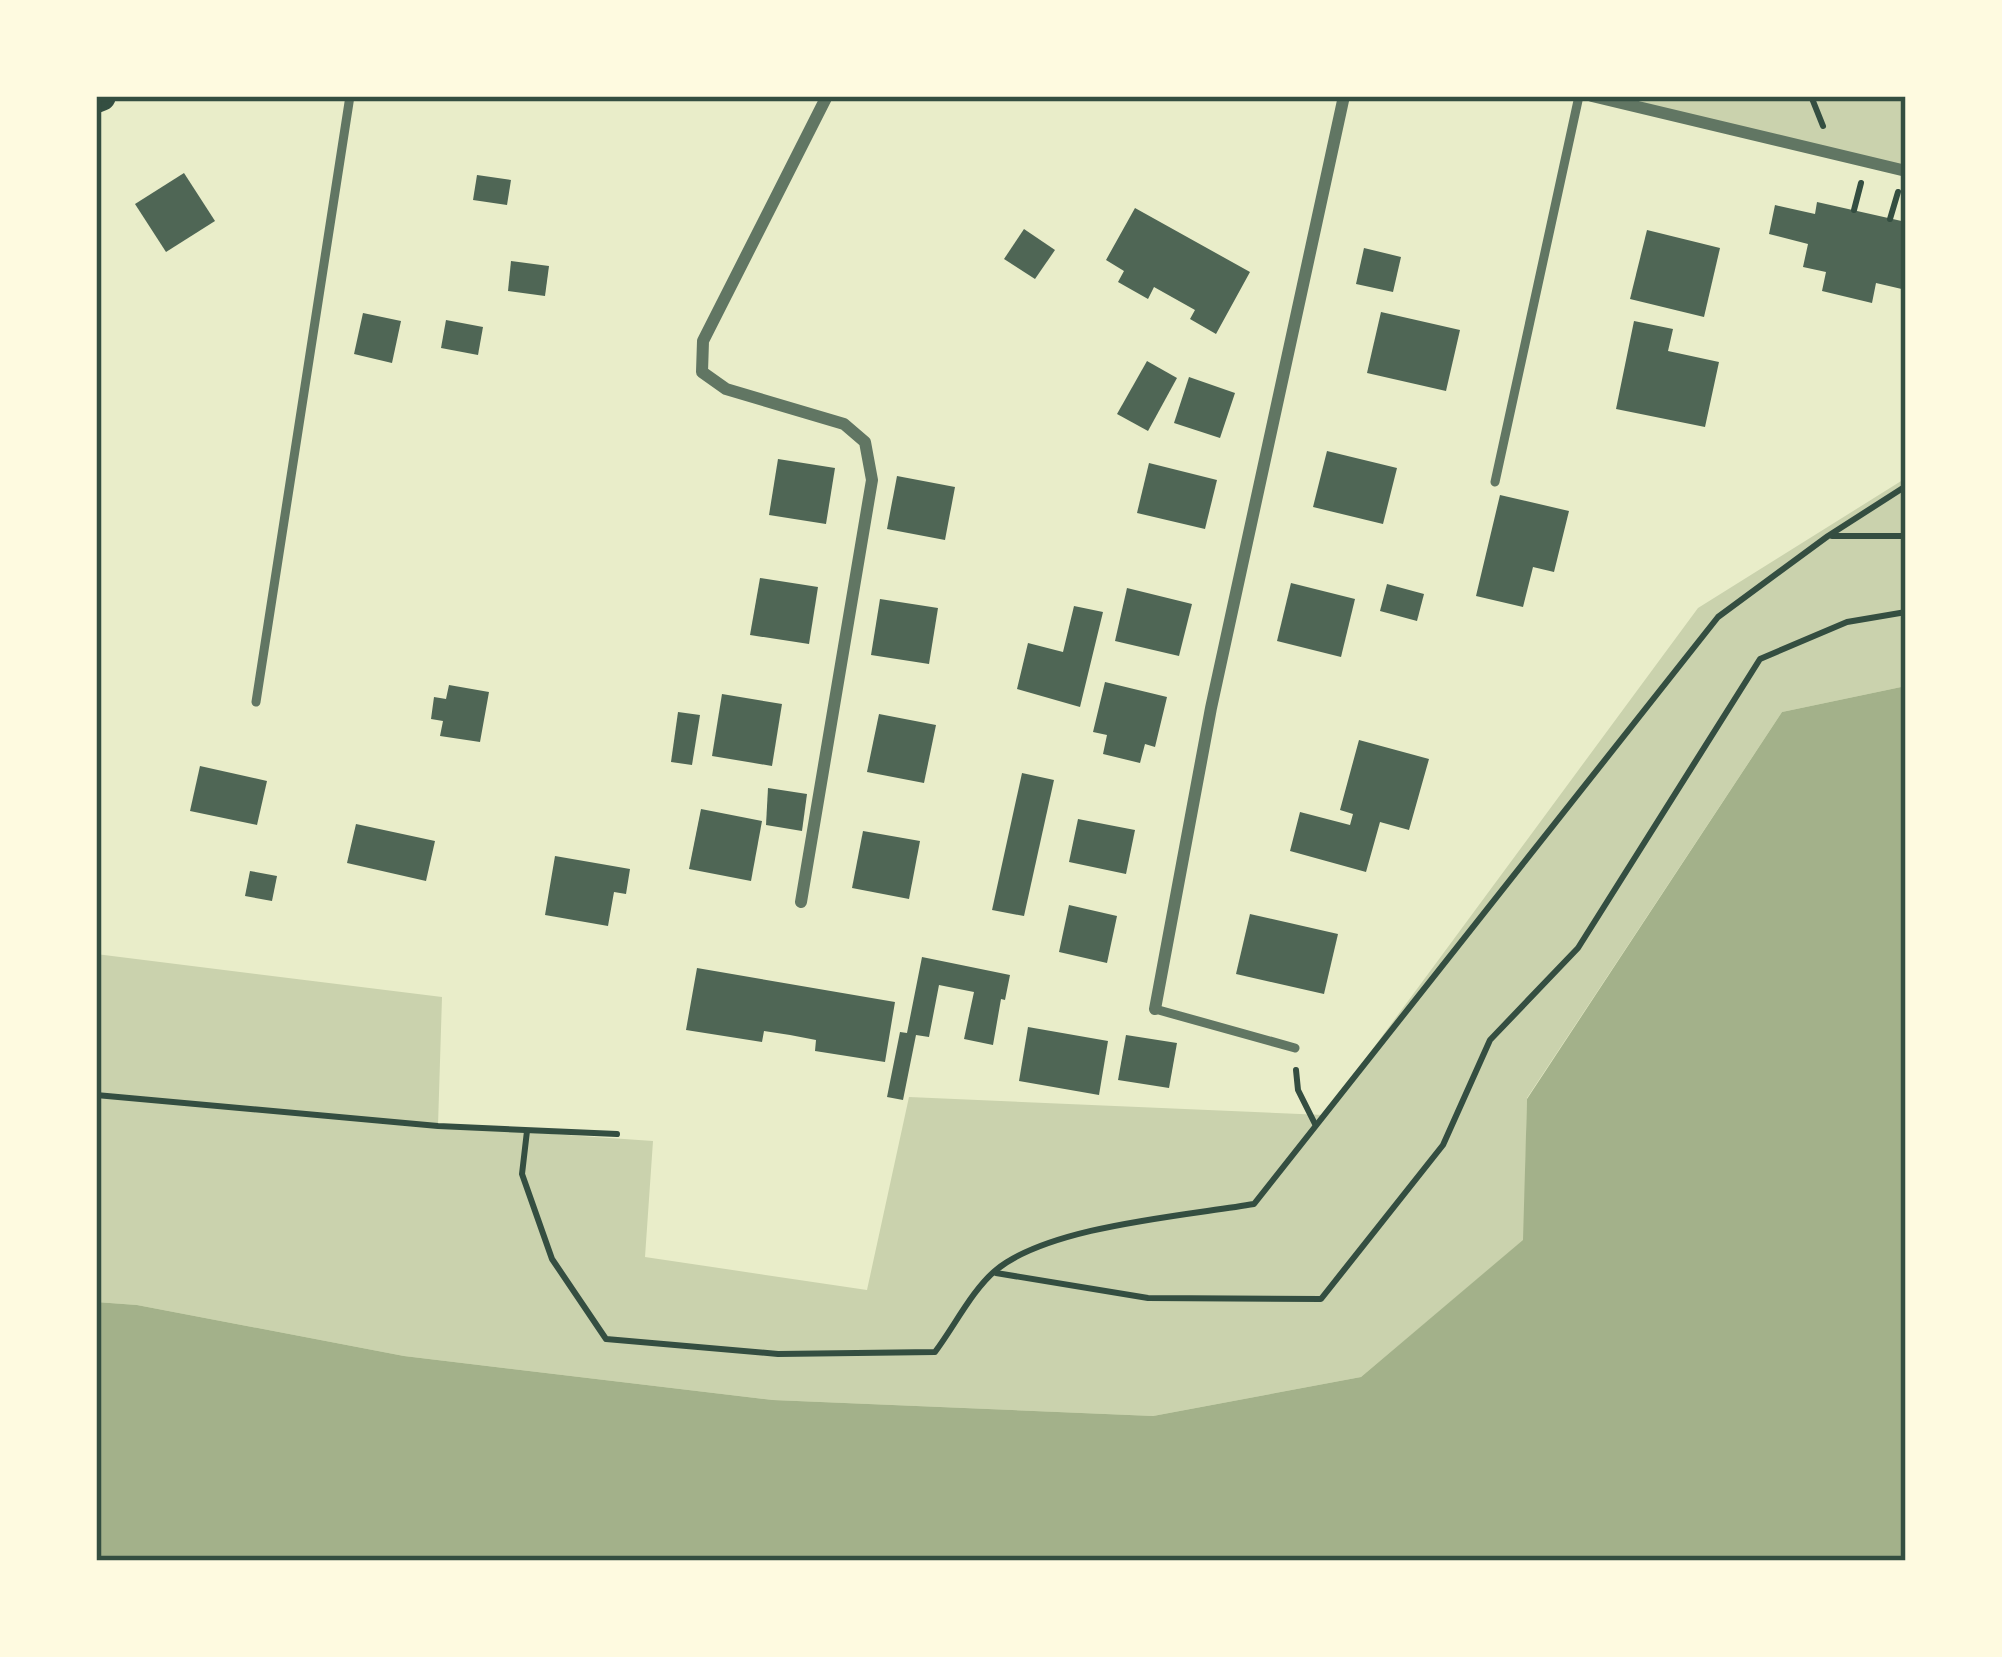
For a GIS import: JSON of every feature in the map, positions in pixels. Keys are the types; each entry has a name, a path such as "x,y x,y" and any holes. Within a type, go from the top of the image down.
{"street":[{"path":"802,902 872,480 865,442 844,424 726,389 702,372 703,341 827,96"},
{"path":"1155,1009 1211,708 1344,96"},
{"path":"1592,96 1835,158 1906,171"}],"lane":[{"path":"256,701 350,96"},
{"path":"1495,482 1579,96"},
{"path":"1155,1009 1295,1048"}],"path":[{"path":"527,1131 522,1174 552,1259 606,1339 778,1354 935,1352 992,1272 1027,1250 1096,1231 1254,1204 1718,617 1906,486"},
{"path":"1828,536 1906,536"},
{"path":"992,1272 1148,1298 1322,1299 1443,1145 1490,1040 1577,948 1760,659 1847,622 1906,612"},
{"path":"1295,1048 1298,1090 1316,1126"},
{"path":"96,1095 527,1131 617,1134"}],"shaded area":[{"path":"1592,96 1906,96 1906,171"},
{"path":"1906,478 1906,686 1782,712 1527,1098 1524,1240 1361,1377 1153,1416 773,1400 404,1356 137,1305 96,1302 96,954 442,997 438,1126 653,1141 645,1257 867,1290 909,1097 1324,1115 1698,608"},
{"path":"1906,686 1906,1561 96,1561 96,1302 137,1305 404,1356 773,1400 1153,1416 1361,1377 1523,1240 1527,1099 1782,712"}],"building":[{"path":"184,173 215,221 166,252 135,204"},
{"path":"477,175 511,180 507,205 473,200"},
{"path":"1817,202 1906,222 1906,290 1876,283 1872,303 1822,291 1826,272 1803,267 1808,244 1769,234 1775,205 1815,214"},
{"path":"1135,208 1250,272 1216,334 1190,319 1195,310 1154,287 1148,299 1118,282 1124,271 1106,260"},
{"path":"1024,229 1055,250 1035,279 1004,259"},
{"path":"1647,230 1720,248 1704,317 1630,299"},
{"path":"1364,248 1401,257 1393,292 1356,284"},
{"path":"511,261 549,266 545,296 508,291"},
{"path":"1381,312 1460,330 1446,391 1367,373"},
{"path":"363,313 401,321 392,363 354,354"},
{"path":"446,320 483,327 478,355 441,348"},
{"path":"1634,321 1673,329 1668,351 1719,362 1705,427 1616,409"},
{"path":"1147,361 1177,378 1148,431 1117,414"},
{"path":"1189,377 1235,393 1220,438 1174,423"},
{"path":"1327,451 1397,468 1383,524 1313,507"},
{"path":"778,459 835,468 826,524 769,515"},
{"path":"1149,463 1217,480 1205,529 1137,513"},
{"path":"897,476 955,487 945,540 887,529"},
{"path":"1500,495 1569,511 1554,572 1533,567 1523,607 1476,596"},
{"path":"760,578 818,587 809,644 750,635"},
{"path":"1291,583 1355,599 1341,657 1277,641"},
{"path":"1387,584 1424,594 1417,621 1380,611"},
{"path":"1127,588 1192,604 1179,656 1115,641"},
{"path":"880,599 938,608 929,664 871,655"},
{"path":"1074,606 1103,612 1080,707 1017,689 1028,643 1063,652"},
{"path":"1105,682 1167,697 1155,747 1145,744 1140,763 1103,754 1107,735 1093,732"},
{"path":"449,685 489,692 480,742 440,736 443,721 431,719 434,697 446,699"},
{"path":"722,694 782,704 772,766 712,756"},
{"path":"678,712 700,715 692,765 671,762"},
{"path":"879,714 936,725 924,783 867,772"},
{"path":"1359,740 1429,759 1409,830 1380,822 1366,872 1290,851 1300,812 1350,825 1353,814 1340,810"},
{"path":"200,766 267,781 257,825 190,811"},
{"path":"1022,773 1054,780 1024,916 992,910"},
{"path":"768,788 807,794 802,831 766,825"},
{"path":"701,809 762,821 751,881 689,869"},
{"path":"1078,819 1135,830 1126,874 1069,862"},
{"path":"356,824 435,841 426,881 347,863"},
{"path":"863,831 920,841 909,899 852,888"},
{"path":"555,856 630,869 626,894 614,892 608,926 545,915"},
{"path":"250,871 277,876 272,901 245,896"},
{"path":"1069,905 1117,916 1107,963 1059,952"},
{"path":"1250,914 1338,934 1324,994 1236,974"},
{"path":"922,957 1010,975 1005,1000 1001,999 993,1045 964,1039 974,992 939,985 929,1037 916,1035 903,1100 887,1097 900,1032 907,1033"},
{"path":"697,968 895,1002 885,1062 815,1051 816,1040 790,1035 764,1031 762,1042 686,1030"},
{"path":"1028,1027 1108,1041 1099,1095 1019,1081"},
{"path":"1126,1035 1177,1043 1169,1088 1118,1080"}]}
